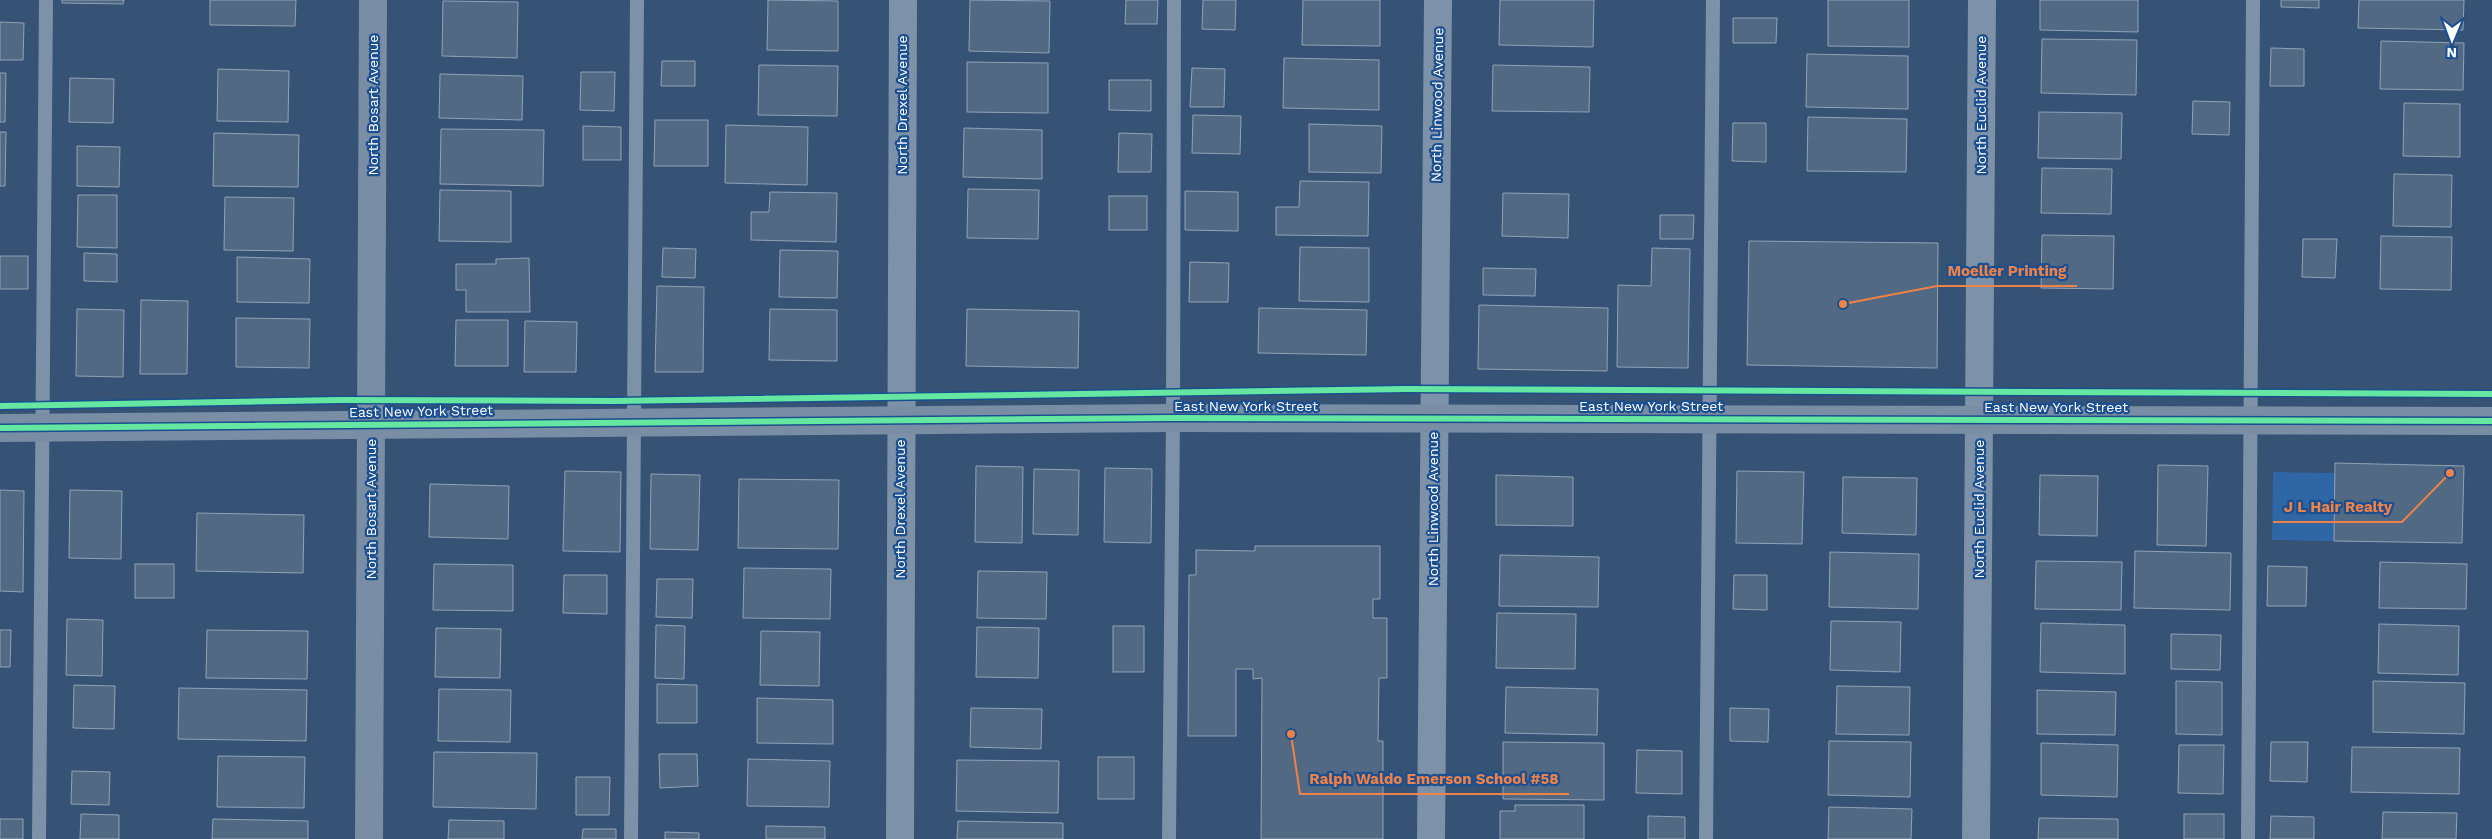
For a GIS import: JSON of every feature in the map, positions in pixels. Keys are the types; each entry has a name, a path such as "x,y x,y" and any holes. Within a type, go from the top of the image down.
{"main road":[{"name":"North Bosart Avenue","path":"369,839 373,0"},
{"name":"East New York Street","path":"0,428 1173,418 2492,421"}],"street":[{"name":"North Drexel Avenue","path":"900,839 903,0"},
{"name":"North Linwood Avenue","path":"1431,839 1438,0"},
{"name":"North Euclid Avenue","path":"1976,839 1982,0"}],"lane":[{"path":"39,839 46,0"},
{"path":"631,839 632,422 637,0"},
{"path":"1169,839 1174,0"},
{"path":"1706,839 1713,0"},
{"path":"2248,839 2253,0"}],"shaded area":[{"path":"2273,472 2335,473 2334,541 2272,540"}],"building":[{"path":"62,0 124,0 123,4 62,3"},
{"path":"210,0 296,0 295,26 210,25"},
{"path":"768,0 838,1 838,51 767,50"},
{"path":"970,0 1050,1 1049,53 969,51"},
{"path":"1126,0 1158,0 1157,24 1125,24"},
{"path":"1203,0 1236,0 1235,30 1202,29"},
{"path":"1303,0 1380,0 1380,46 1302,45"},
{"path":"1500,0 1594,0 1593,47 1499,45"},
{"path":"1828,0 1909,0 1909,47 1828,46"},
{"path":"2040,0 2138,0 2138,32 2040,30"},
{"path":"2281,0 2319,0 2319,8 2281,7"},
{"path":"2359,0 2464,0 2463,30 2358,28"},
{"path":"443,1 518,2 517,58 442,56"},
{"path":"1733,18 1777,18 1776,43 1733,43"},
{"path":"0,22 24,23 23,60 0,60"},
{"path":"2042,39 2137,40 2136,95 2041,93"},
{"path":"2381,41 2464,43 2463,90 2380,89"},
{"path":"2271,48 2304,49 2304,86 2270,86"},
{"path":"1807,54 1908,56 1908,109 1806,107"},
{"path":"1284,58 1379,60 1379,110 1283,108"},
{"path":"662,61 695,61 695,86 661,86"},
{"path":"967,62 1048,63 1048,113 967,112"},
{"path":"759,65 838,66 837,116 758,115"},
{"path":"1493,65 1590,67 1589,112 1492,111"},
{"path":"1192,68 1225,69 1224,107 1190,107"},
{"path":"218,69 289,71 288,122 217,121"},
{"path":"581,72 615,72 614,111 580,110"},
{"path":"0,73 6,73 5,122 0,122"},
{"path":"440,74 523,76 522,120 439,118"},
{"path":"70,78 114,79 113,123 69,122"},
{"path":"1109,80 1151,80 1151,111 1109,110"},
{"path":"2193,101 2230,102 2229,135 2192,134"},
{"path":"2404,103 2460,104 2460,157 2403,156"},
{"path":"2039,112 2122,113 2121,159 2038,158"},
{"path":"1193,115 1241,116 1240,154 1192,153"},
{"path":"1808,117 1907,119 1906,172 1807,171"},
{"path":"655,120 708,120 708,166 654,166"},
{"path":"1733,123 1766,123 1766,162 1732,161"},
{"path":"1309,124 1382,126 1381,173 1309,172"},
{"path":"726,125 808,127 807,185 725,183"},
{"path":"583,126 621,127 621,160 583,160"},
{"path":"964,128 1042,130 1042,179 963,177"},
{"path":"441,129 544,130 543,186 440,184"},
{"path":"0,132 6,132 5,186 0,186"},
{"path":"214,133 299,135 298,187 213,186"},
{"path":"1119,133 1152,134 1151,172 1118,172"},
{"path":"77,146 120,147 119,187 77,186"},
{"path":"2042,168 2112,169 2111,214 2041,213"},
{"path":"2394,174 2452,175 2451,227 2393,226"},
{"path":"1300,181 1369,182 1368,236 1276,235 1276,207 1299,207"},
{"path":"968,189 1039,190 1038,239 967,238"},
{"path":"440,190 511,191 511,242 439,241"},
{"path":"1185,191 1238,192 1238,231 1185,230"},
{"path":"770,192 837,193 836,242 751,240 751,212 769,212"},
{"path":"1503,193 1569,194 1568,238 1502,236"},
{"path":"78,195 117,195 117,248 77,247"},
{"path":"1109,196 1147,196 1147,230 1109,230"},
{"path":"225,197 294,198 293,251 224,250"},
{"path":"1660,215 1694,215 1693,239 1660,239"},
{"path":"2042,235 2114,236 2113,289 2041,288"},
{"path":"2381,236 2452,237 2451,290 2380,289"},
{"path":"2303,239 2337,239 2335,278 2302,277"},
{"path":"1749,241 1938,243 1937,368 1747,365"},
{"path":"1300,247 1369,248 1369,302 1299,301"},
{"path":"663,248 696,249 695,278 662,277"},
{"path":"1652,248 1690,249 1688,368 1617,367 1618,285 1651,286"},
{"path":"780,250 838,251 837,298 779,297"},
{"path":"84,253 117,254 117,282 84,281"},
{"path":"0,256 28,256 28,289 0,289"},
{"path":"237,257 310,259 309,303 237,302"},
{"path":"529,258 530,312 466,312 466,290 456,290 456,264 496,264 496,259"},
{"path":"1190,262 1229,263 1228,302 1189,302"},
{"path":"1483,268 1536,269 1535,296 1483,295"},
{"path":"657,286 704,287 703,372 655,372"},
{"path":"141,300 188,301 187,374 140,374"},
{"path":"1479,305 1608,308 1607,371 1478,369"},
{"path":"1259,308 1367,310 1366,355 1258,353"},
{"path":"77,309 124,310 123,377 76,376"},
{"path":"770,309 837,310 837,361 769,360"},
{"path":"967,309 1079,311 1078,368 966,366"},
{"path":"236,318 310,319 309,368 236,367"},
{"path":"456,320 508,320 508,366 455,366"},
{"path":"525,321 577,322 576,372 524,372"},
{"path":"2335,463 2464,466 2462,543 2334,541"},
{"path":"2158,465 2208,466 2206,546 2157,545"},
{"path":"976,466 1023,467 1022,543 975,542"},
{"path":"1105,468 1152,469 1151,543 1104,542"},
{"path":"1034,469 1079,470 1078,535 1033,534"},
{"path":"565,471 621,472 620,552 563,551"},
{"path":"1737,471 1804,472 1802,544 1736,543"},
{"path":"651,474 700,475 698,550 650,549"},
{"path":"1496,475 1573,477 1573,526 1496,525"},
{"path":"2040,475 2098,476 2097,536 2039,535"},
{"path":"1843,477 1917,478 1916,535 1842,533"},
{"path":"739,479 839,480 838,549 738,548"},
{"path":"430,484 509,486 508,539 429,537"},
{"path":"0,490 24,491 23,592 0,591"},
{"path":"70,490 122,491 121,559 69,558"},
{"path":"197,513 304,515 303,573 196,571"},
{"path":"1255,546 1380,546 1380,599 1373,599 1373,618 1387,618 1387,678 1379,678 1378,741 1383,741 1383,839 1261,839 1262,678 1253,679 1253,669 1236,669 1236,736 1188,736 1189,575 1196,575 1196,550 1255,551"},
{"path":"2135,551 2231,553 2230,610 2134,608"},
{"path":"1830,552 1919,554 1918,609 1829,607"},
{"path":"1500,555 1599,557 1598,607 1499,606"},
{"path":"2036,561 2122,562 2121,610 2035,609"},
{"path":"2380,562 2467,564 2466,609 2379,608"},
{"path":"135,564 174,564 174,598 135,598"},
{"path":"434,564 513,565 513,611 433,610"},
{"path":"2268,566 2307,567 2306,606 2267,606"},
{"path":"744,568 831,569 830,619 743,618"},
{"path":"978,571 1047,572 1046,619 977,618"},
{"path":"564,575 607,575 607,614 563,613"},
{"path":"1734,575 1767,575 1767,610 1733,609"},
{"path":"657,579 693,579 692,618 656,617"},
{"path":"1497,613 1576,614 1575,669 1496,668"},
{"path":"67,619 103,620 102,676 66,675"},
{"path":"1831,621 1901,622 1900,672 1830,670"},
{"path":"2041,623 2125,625 2125,674 2040,672"},
{"path":"2379,624 2459,626 2458,675 2378,673"},
{"path":"656,625 685,626 684,679 655,678"},
{"path":"1113,626 1144,626 1144,672 1113,672"},
{"path":"977,627 1039,628 1038,678 976,677"},
{"path":"436,628 501,629 500,678 435,677"},
{"path":"0,630 11,630 10,667 0,667"},
{"path":"207,630 308,631 307,679 206,678"},
{"path":"761,631 820,632 819,686 760,685"},
{"path":"2171,634 2221,635 2220,670 2171,669"},
{"path":"2176,681 2222,682 2222,735 2176,734"},
{"path":"2373,681 2465,683 2464,734 2373,732"},
{"path":"657,684 697,685 697,723 657,723"},
{"path":"74,685 115,686 114,729 73,728"},
{"path":"1837,686 1910,687 1909,735 1836,734"},
{"path":"1506,687 1598,689 1597,735 1505,733"},
{"path":"179,688 307,690 306,741 178,739"},
{"path":"439,689 511,690 510,742 438,741"},
{"path":"2037,690 2116,692 2115,735 2037,734"},
{"path":"757,698 833,700 833,744 757,743"},
{"path":"971,708 1042,709 1041,749 970,747"},
{"path":"1730,708 1769,709 1768,742 1730,741"},
{"path":"1829,741 1911,742 1910,797 1828,795"},
{"path":"1503,742 1604,743 1604,800 1503,799"},
{"path":"2271,742 2308,742 2307,782 2270,781"},
{"path":"2041,743 2118,745 2117,797 2041,795"},
{"path":"2179,745 2224,745 2223,794 2178,793"},
{"path":"2352,747 2460,748 2459,794 2351,792"},
{"path":"1637,750 1682,751 1682,794 1636,793"},
{"path":"434,752 537,753 536,809 433,807"},
{"path":"659,754 697,754 698,786 660,788"},
{"path":"218,756 305,757 304,808 217,807"},
{"path":"1098,757 1134,757 1134,799 1098,799"},
{"path":"748,759 830,761 829,807 747,806"},
{"path":"957,760 1059,761 1058,813 956,811"},
{"path":"72,771 110,772 109,805 71,804"},
{"path":"576,777 610,777 609,815 576,815"},
{"path":"1515,805 1584,805 1584,839 1500,839 1500,811 1515,811"},
{"path":"1829,807 1912,809 1911,839 1828,839"},
{"path":"2383,812 2457,813 2456,839 2382,839"},
{"path":"81,814 119,815 119,839 80,839"},
{"path":"2184,814 2224,814 2224,839 2184,839"},
{"path":"1648,816 1685,817 1685,839 1648,839"},
{"path":"2271,816 2314,817 2314,839 2270,839"},
{"path":"2039,818 2118,819 2118,839 2038,839"},
{"path":"0,819 23,819 23,839 0,839"},
{"path":"213,819 308,821 308,839 212,839"},
{"path":"449,820 504,821 504,839 448,839"},
{"path":"958,821 1063,823 1063,839 957,839"},
{"path":"766,826 825,827 825,839 766,839"},
{"path":"583,829 616,829 616,839 582,839"},
{"path":"665,832 699,833 699,839 665,839"}],"cycle path":[{"path":"0,406 340,400 614,401 1407,389 2492,394"},
{"path":"0,428 1173,418 2492,421"}],"place":[{"name":"Moeller Printing","path":"1843,304"},
{"name":"J L Hair Realty","path":"2450,473"},
{"name":"Ralph Waldo Emerson School #58","path":"1291,734"}]}
